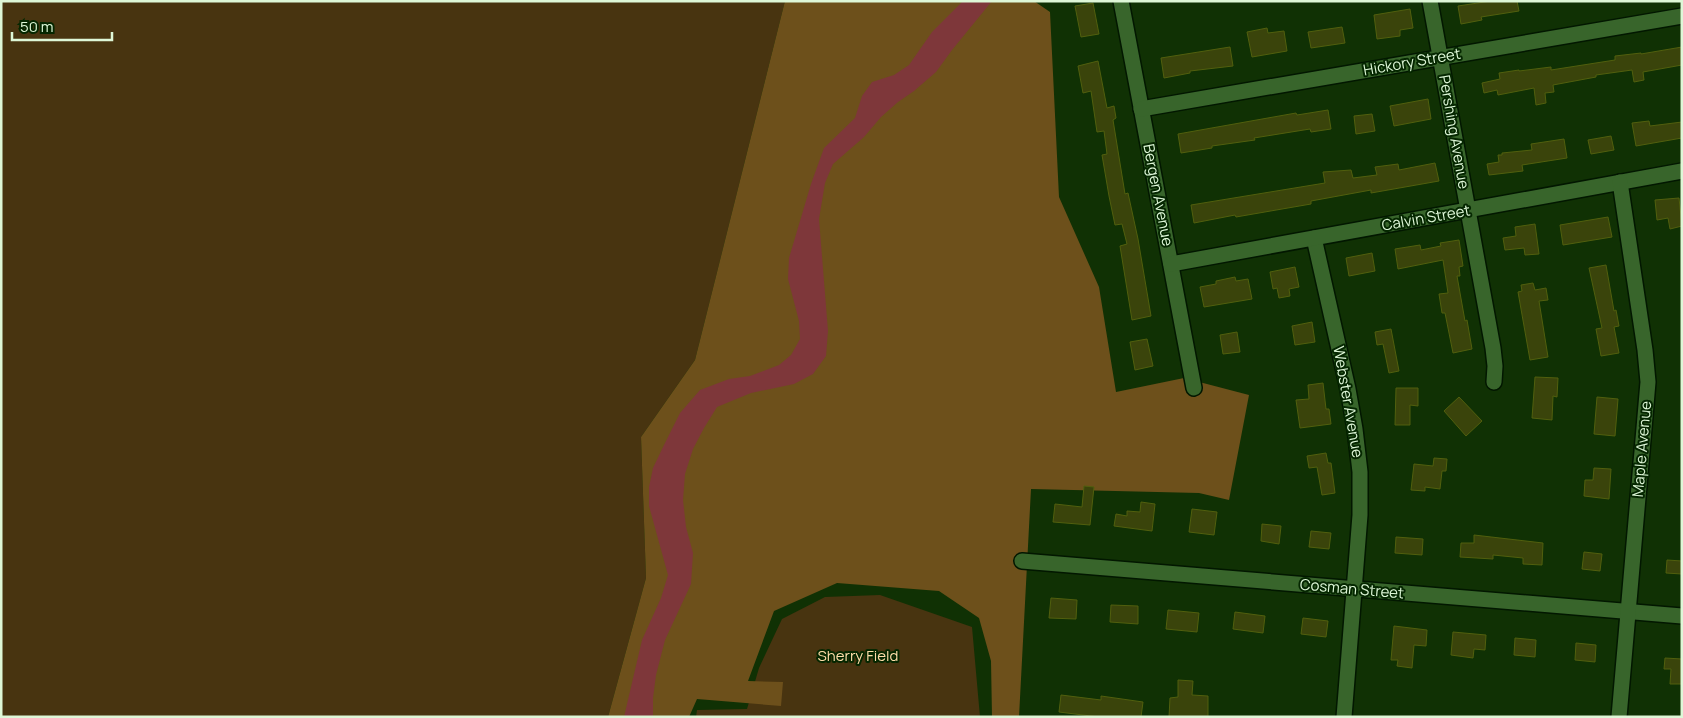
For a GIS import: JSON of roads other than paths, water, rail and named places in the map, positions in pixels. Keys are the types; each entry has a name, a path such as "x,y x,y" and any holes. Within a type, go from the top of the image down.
{"street":[{"name":"Bergen Avenue","path":"1121,1 1194,388"},
{"name":"Pershing Avenue","path":"1430,1 1493,348 1494,382"},
{"name":"Hickory Street","path":"1141,108 1682,16"},
{"name":"Calvin Street","path":"1170,264 1682,171"},
{"name":"Maple Avenue","path":"1619,717 1648,382 1620,182"},
{"name":"Webster Avenue","path":"1314,238 1355,429 1360,472 1360,515 1344,717"},
{"name":"Cosman Street","path":"1022,561 1682,616"}],"park label":[{"name":"Sherry Field","path":"858,656"}]}
